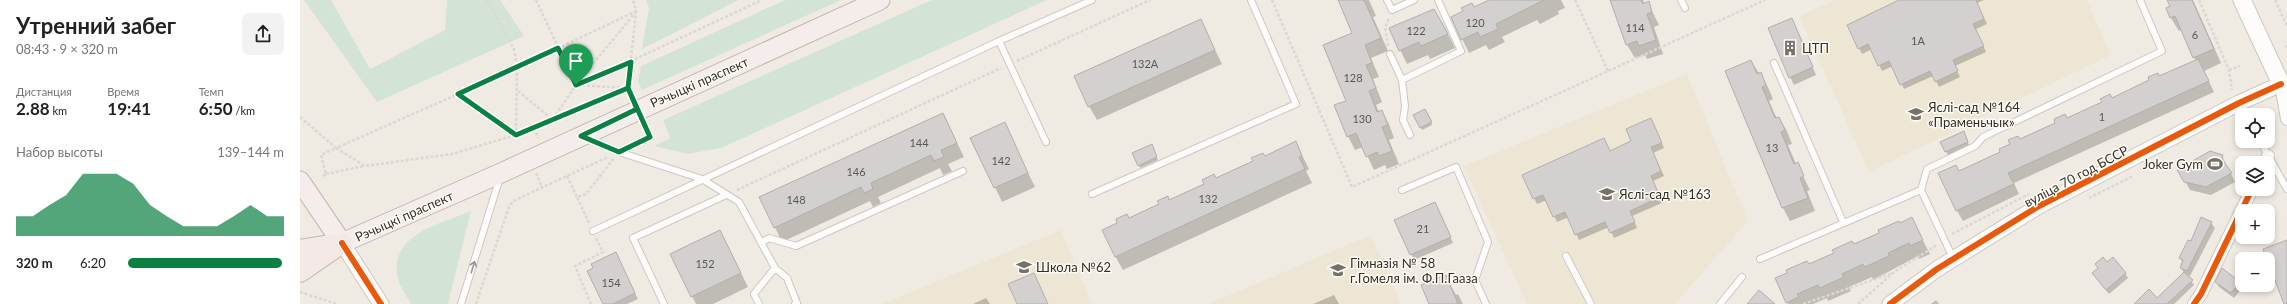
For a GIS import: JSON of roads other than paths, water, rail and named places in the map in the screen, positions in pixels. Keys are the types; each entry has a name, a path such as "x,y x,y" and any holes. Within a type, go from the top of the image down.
{"highway":[{"path":"300,250 342,243"},
{"path":"300,272 342,243"}],"main road":[{"name":"Рэчыцкі праспект","path":"342,243 501,173 637,109 880,0"},
{"path":"2242,0 2285,86"},
{"path":"300,181 342,243"}],"street":[{"path":"2285,86 2287,119"},
{"name":"вуліца 70 год БССР","path":"1890,304 1953,259 2039,206 2239,103 2285,86"},
{"path":"2194,304 2201,294 2249,196"},
{"path":"342,243 381,304"}],"lane":[{"path":"593,231 999,41 1092,0"},
{"path":"1092,194 1296,104 1251,0"},
{"path":"1388,0 1392,10 1414,0"},
{"path":"1402,80 1461,51 1438,0"},
{"path":"1681,0 1684,8"},
{"path":"1953,259 1920,190 1927,170 1975,146 1983,137 2162,51 2140,0"},
{"path":"999,41 1046,142"},
{"path":"1390,54 1402,80 1405,106 1403,120 1410,135"},
{"path":"1774,63 1843,222"},
{"path":"581,136 619,152 702,179 739,202 775,268 787,278 797,303 795,304"},
{"path":"1402,190 1456,167 1488,242 1475,280 1486,304"},
{"path":"761,243 769,238 796,246 963,171"},
{"path":"2275,171 2287,189"},
{"path":"462,304 501,173"},
{"path":"1760,259 1920,190"},
{"path":"664,304 633,238 726,195"},
{"path":"1566,256 1591,304"},
{"path":"759,304 754,294 775,268"},
{"path":"1720,304 1742,277"}],"place":[{"name":"ЦТП","path":"1790,48"},
{"name":"Яслі-сад №164 «Праменьчык»","path":"1916,114"},
{"name":"Joker Gym","path":"2215,164"},
{"name":"Яслі-сад №163","path":"1607,194"},
{"name":"Школа №62","path":"1024,267"},
{"name":"Гімназія № 58 г.Гомеля ім. Ф.П.Гааза","path":"1338,270"}]}
